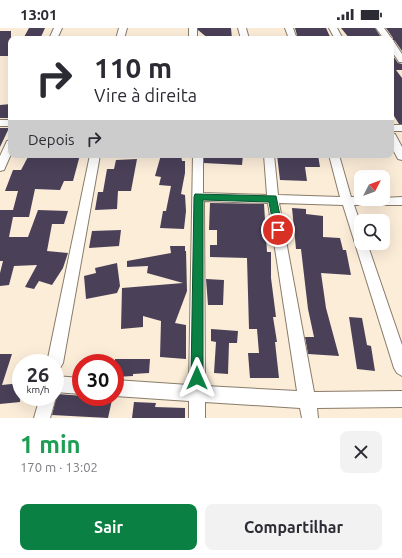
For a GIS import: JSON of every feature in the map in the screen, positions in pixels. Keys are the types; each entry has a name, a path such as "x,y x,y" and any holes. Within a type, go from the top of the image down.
{"street":[{"path":"394,48 402,60"},
{"path":"394,141 402,156"},
{"path":"0,167 8,150"},
{"path":"57,354 94,158"},
{"path":"197,418 198,158"},
{"path":"269,158 273,199 310,418"},
{"path":"335,158 347,201 402,368"},
{"path":"198,197 402,201"},
{"path":"124,389 308,400 402,399"},
{"path":"42,418 45,406"}],"building":[{"path":"29,28 45,28 41,36 25,36"},
{"path":"198,28 231,28 232,36 205,36 198,30"},
{"path":"295,28 326,28 330,36 297,36"},
{"path":"341,28 375,28 380,36 348,36"},
{"path":"386,28 402,28 402,51 394,40 394,36 392,36"},
{"path":"0,31 11,31 11,36 8,36 8,56 0,56"},
{"path":"394,57 398,63 402,64 402,70 396,70 402,78 402,124 399,124 394,116"},
{"path":"8,104 8,118 0,118 0,105"},
{"path":"0,128 8,128 8,130 0,147"},
{"path":"27,158 79,158 73,181 64,181 60,190 35,189 29,217 13,217 9,237 28,237 38,210 68,211 64,224 52,224 47,251 68,253 63,268 52,285 39,281 34,289 25,287 37,265 14,266 9,285 0,286 0,273 3,261 0,261 0,210 13,210 18,191 5,191 13,170 21,170"},
{"path":"160,158 182,158 182,161 185,161 185,173 181,194 185,195 186,211 184,229 160,228 163,211 166,211 171,186 159,185 161,177 155,176"},
{"path":"204,158 243,158 242,165 204,163"},
{"path":"277,158 318,158 320,167 305,167 307,181 280,180"},
{"path":"137,159 131,191 118,191 117,209 95,210 98,192 103,192 107,169 114,169 116,160"},
{"path":"210,203 264,204 267,252 271,252 271,278 276,317 273,317 277,342 275,342 279,378 250,378 248,353 259,353 257,329 249,329 247,258 210,257 210,245 217,245 217,230 209,230"},
{"path":"292,208 306,209 306,214 323,216 323,237 340,238 343,250 346,250 351,275 321,273 326,308 339,356 308,354 305,337 314,337 308,309 301,249 296,249"},
{"path":"121,230 119,246 89,248 92,231"},
{"path":"170,246 185,246 186,251 187,291 175,323 186,325 186,359 160,357 161,321 143,316 143,327 121,329 122,288 183,283 147,273 148,266 127,267 127,261 171,253"},
{"path":"117,263 120,286 117,293 86,299 84,276 96,273 95,268"},
{"path":"206,279 224,280 223,305 208,305"},
{"path":"349,317 362,318 367,345 371,346 375,371 357,369"},
{"path":"211,329 238,331 237,343 229,343 228,374 214,373 216,342 211,341"},
{"path":"0,354 12,354 2,385 12,384 12,403 0,404"},
{"path":"124,359 150,359 149,373 133,374 133,376 124,376"},
{"path":"64,395 72,395 72,406 111,406 108,418 52,415 54,406 64,406"},
{"path":"134,402 156,403 155,407 185,408 185,418 132,418"}],"route":[{"path":"197,378 198,197 273,199 278,230"}]}
